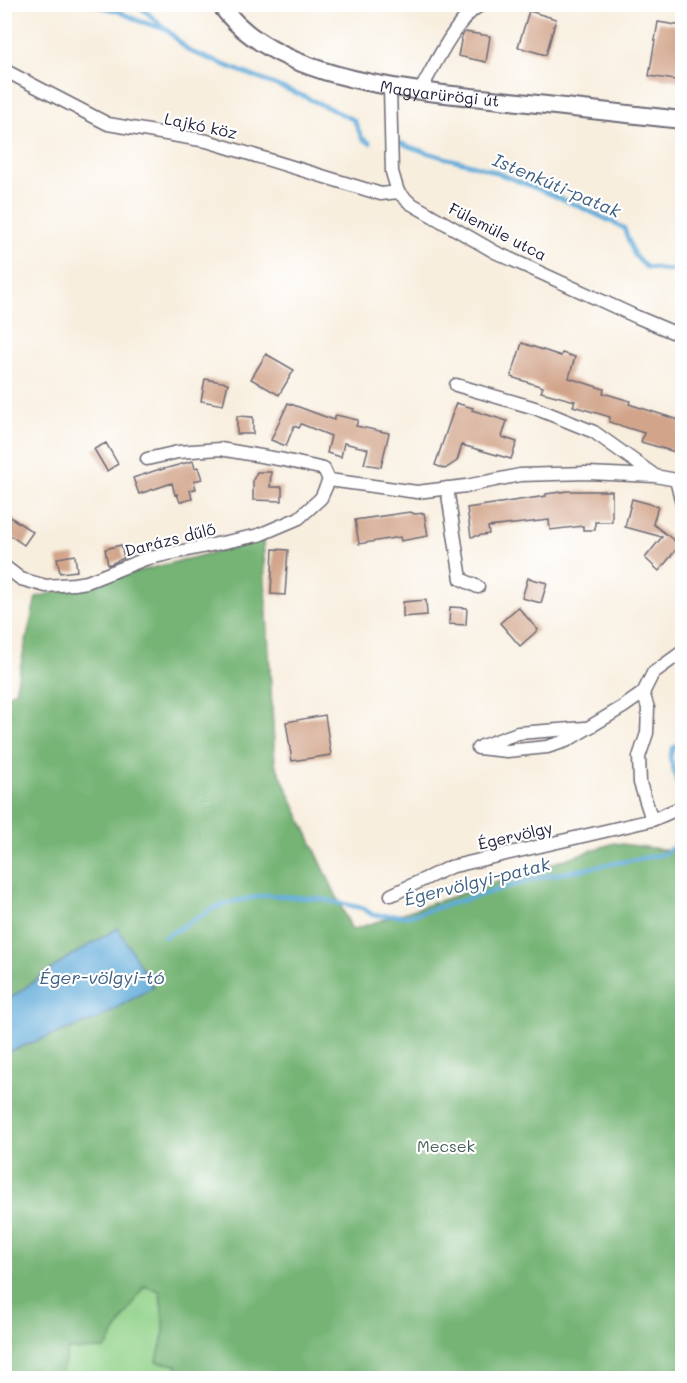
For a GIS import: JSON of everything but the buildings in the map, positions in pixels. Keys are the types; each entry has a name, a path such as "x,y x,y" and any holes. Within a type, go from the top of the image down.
{"main road":[{"name":"Magyarürögi út","path":"220,4 248,35 284,56 336,75 420,91 682,120"}],"street":[{"path":"420,91 455,31 480,5"},
{"name":"Lajkó köz","path":"4,70 108,124 207,141 381,194 398,192"},
{"path":"390,87 392,172 398,192"},
{"name":"Fülemüle utca","path":"398,192 410,203 495,252 682,336"},
{"path":"456,385 535,408 594,432 655,476"},
{"path":"147,459 178,452 220,449 324,469 329,480 417,492 466,486 520,475 586,472 655,476 680,481 682,503"},
{"name":"Darázs dűlő","path":"4,566 21,579 46,586 87,582 145,559 259,535 299,518 321,498 329,480"},
{"path":"447,488 461,579 478,586"},
{"path":"587,728 518,733 478,748 507,751 547,747 566,741 624,707 643,693 654,674 682,652"},
{"path":"643,693 648,708 647,733 639,757 640,783 652,820"},
{"name":"Égervölgy","path":"391,896 450,867 652,820 680,808"}],"green space":[{"name":"Mecsek","path":"263,540 275,763 352,930 614,843 682,852 682,1378 176,1378 177,1365 157,1362 164,1331 160,1291 144,1286 105,1349 68,1350 60,1378 5,1378 5,1053 96,1020 118,928 66,959 5,1002 5,696 15,691 36,597"},
{"path":"143,1286 160,1291 164,1331 157,1362 177,1365 176,1378 60,1378 67,1350 105,1349"}],"water":[{"name":"Éger-völgyi-tó","path":"118,928 153,987 96,1020 5,1053 5,1002 66,959"}],"waterway":[{"path":"90,4 118,11 139,21 165,29"},
{"name":"Istenkúti-patak","path":"137,4 189,51 301,95 354,120 362,138 370,143"},
{"name":"Istenkúti-patak","path":"401,143 489,170 591,212 624,228 634,255 646,267 682,272"},
{"name":"Égervölgyi-patak","path":"682,742 673,748 670,757 680,793 682,815"},
{"name":"Égervölgyi-patak","path":"164,937 216,907 267,895 321,899 362,908 373,915 409,916 542,877 664,854 682,840 682,827"}]}
